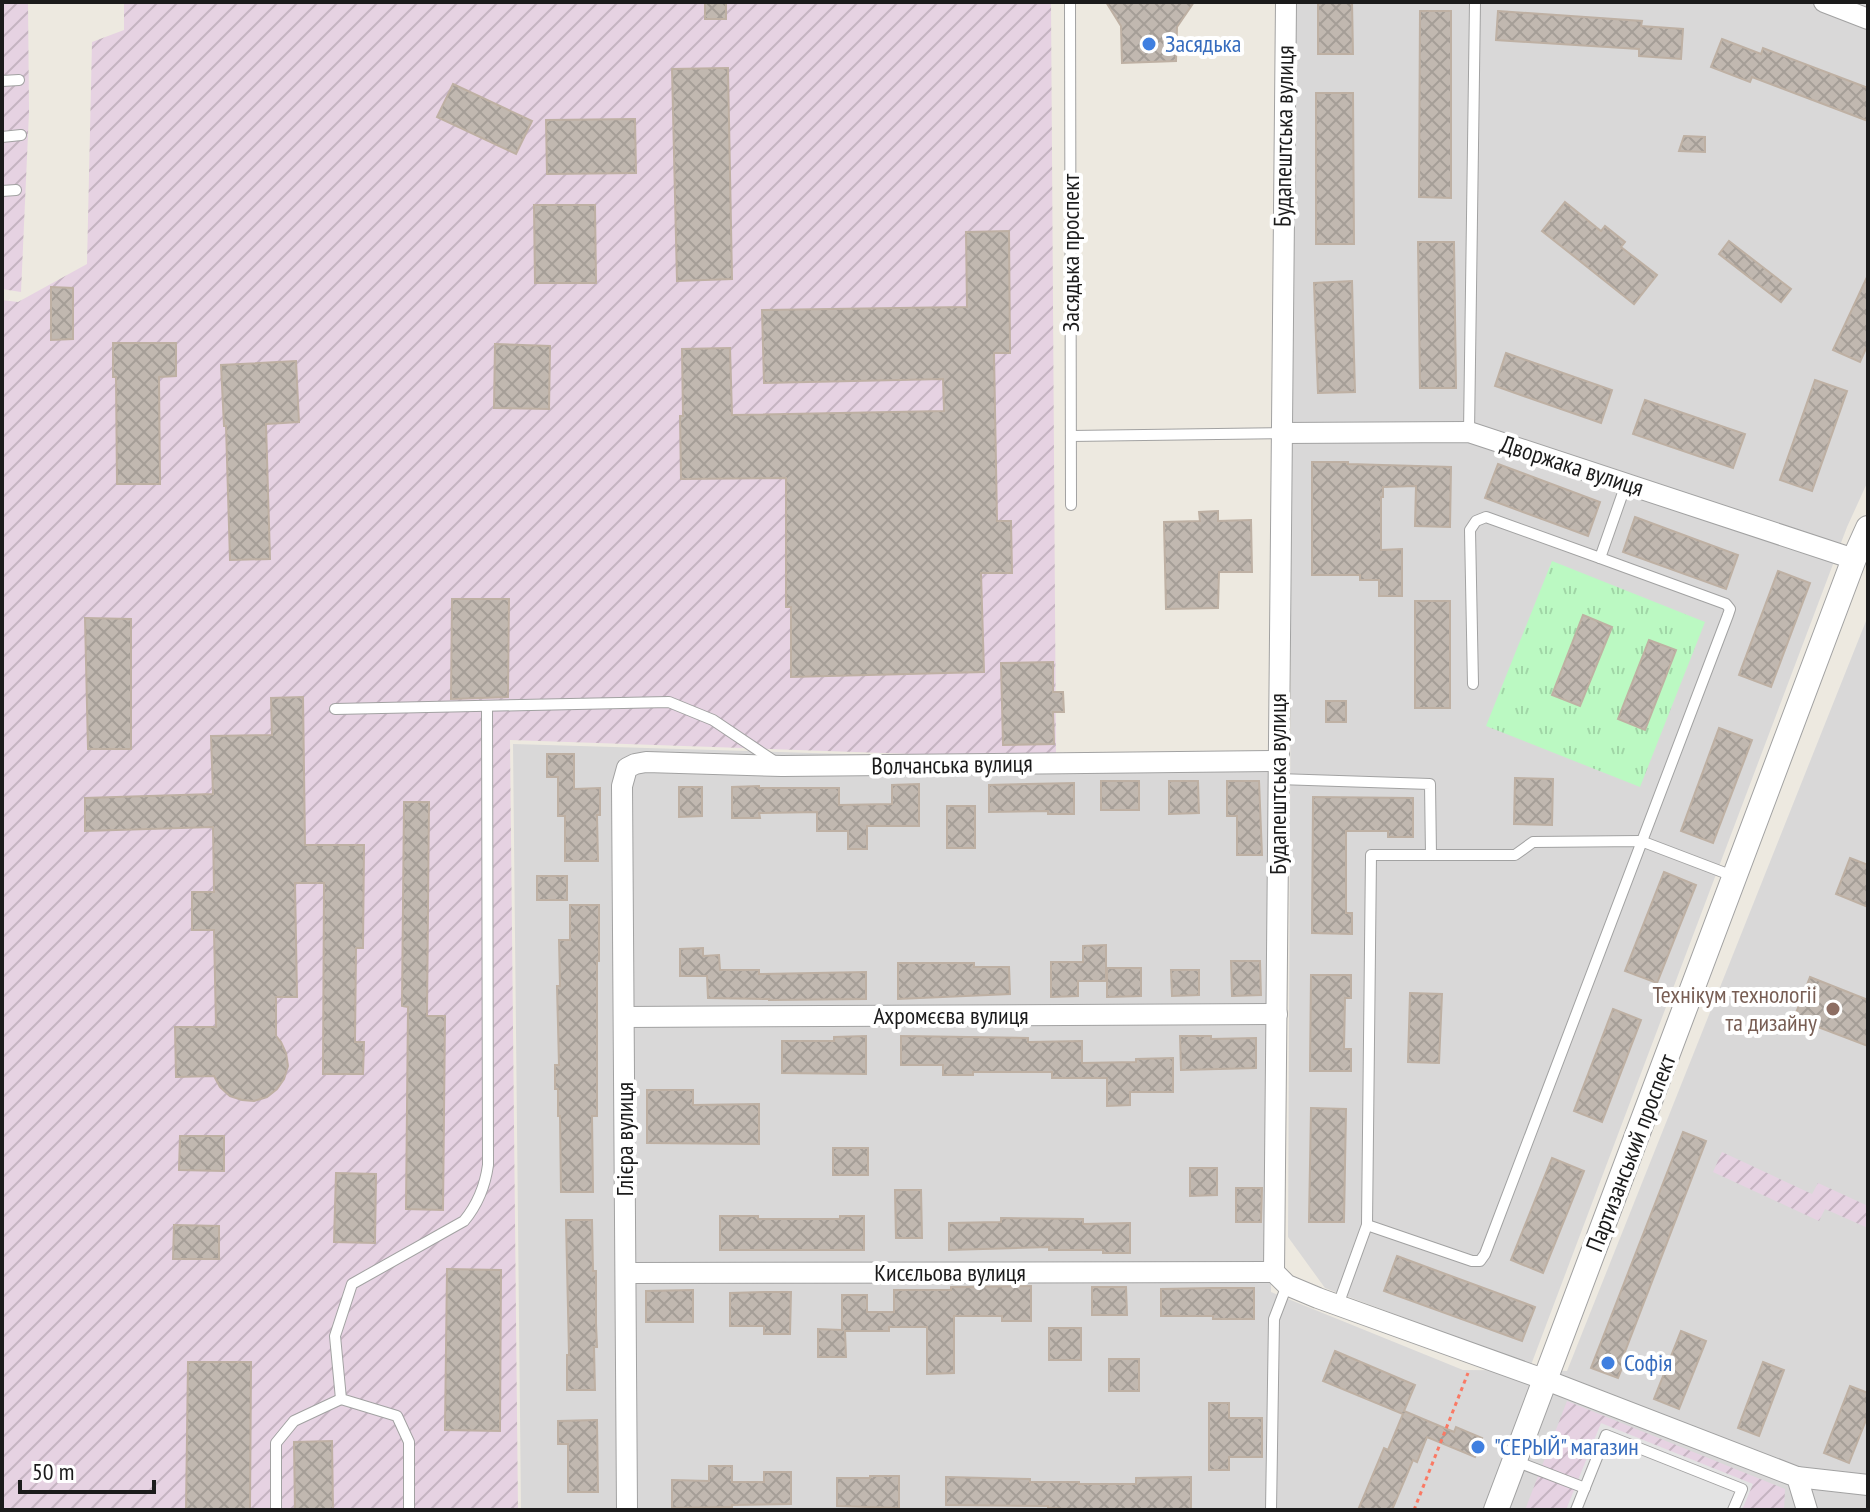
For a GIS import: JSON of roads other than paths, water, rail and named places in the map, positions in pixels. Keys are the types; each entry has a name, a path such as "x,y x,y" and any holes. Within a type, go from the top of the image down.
{"street":[{"name":"Будапештська вулиця","path":"1281,1279 1277,1014 1286,2"},
{"path":"1824,2 1868,19"},
{"name":"Дворжака вулиця","path":"1281,433 1469,432 1861,562"},
{"name":"Партизанський проспект","path":"1496,1510 1735,877 1861,562 1868,528"},
{"name":"Волчанська вулиця","path":"627,768 646,762 1278,770"},
{"name":"Глієра вулиця","path":"627,768 622,786 627,1510"},
{"name":"Ахромєєва вулиця","path":"624,1017 1277,1014"},
{"name":"Кисєльова вулиця","path":"626,1273 1281,1279"},
{"path":"1281,1279 1338,1305 1546,1380 1797,1477 1868,1485"},
{"path":"1797,1477 1807,1510"}],"lane":[{"name":"Засядька проспект","path":"1070,2 1071,505"},
{"path":"1469,432 1475,2"},
{"path":"2,81 19,80"},
{"path":"2,137 21,135"},
{"path":"2,191 16,190"},
{"path":"1071,436 1281,433"},
{"path":"1600,558 1626,484"},
{"path":"1367,1225 1472,1261 1480,1261 1485,1254 1730,609 1726,604 1486,517 1476,521 1470,530 1473,684"},
{"path":"335,709 669,702 713,720 782,766"},
{"path":"341,1399 335,1336 352,1284 464,1221 486,1183 487,706"},
{"path":"1278,770 1430,784 1431,855"},
{"path":"1338,1305 1367,1225 1371,855 1515,855 1533,842 1641,841 1735,877"},
{"path":"1271,1510 1274,1319 1281,1279"},
{"path":"276,1510 276,1443 294,1421 341,1399 397,1416 409,1442 409,1510"},
{"path":"1576,1510 1606,1435 1742,1489 1733,1510"},
{"path":"1515,1461 1585,1488"}],"place":[{"name":"Засядька","path":"1149,44"},
{"name":"Технікум технологіі та дизайну","path":"1833,1009"},
{"name":"Софія","path":"1608,1363"},
{"name":"\"СЕРЫЙ\" магазин","path":"1478,1447"}]}
